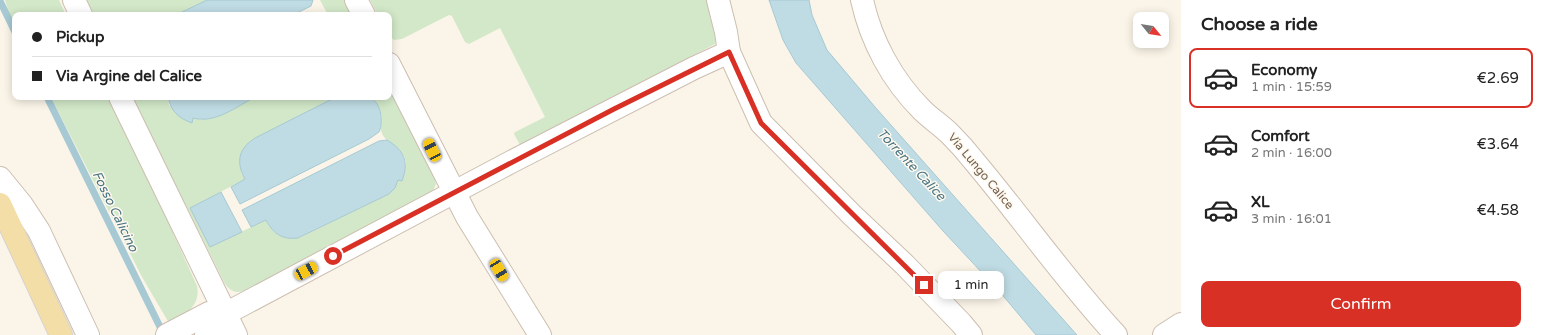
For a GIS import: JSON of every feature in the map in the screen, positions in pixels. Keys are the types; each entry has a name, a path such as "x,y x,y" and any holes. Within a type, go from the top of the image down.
{"main road":[{"path":"0,204 61,335"}],"street":[{"path":"74,0 80,12"},
{"path":"356,0 362,12"},
{"path":"718,0 726,32 729,52 761,123 852,215 905,265 971,335"},
{"name":"Via Lungo Calice","path":"862,0 870,29 882,56 901,86 923,110 950,133 973,159 1045,250 1116,335"},
{"path":"167,335 198,329 209,313 225,314 454,192 614,109 729,52"},
{"path":"392,70 467,217 540,335"},
{"path":"121,100 236,335"},
{"path":"0,178 22,205 39,231 88,335"},
{"path":"1164,335 1181,324"}],"green space":[{"path":"5,0 59,0 65,12 12,12 12,20"},
{"path":"85,0 207,0 182,12 91,12"},
{"path":"320,0 344,0 350,12 326,12"},
{"path":"370,0 711,0 718,29 715,44 520,145 514,134 515,132 545,117 500,28 469,44 465,42 452,16 449,15 402,39 394,40 392,38 392,12 376,12"},
{"path":"392,94 434,177 436,184 433,191 246,290 237,292 230,289 225,284 133,100 168,100 169,105 192,123 193,118 201,120 218,116 249,100 330,100 250,141 241,172 245,179 190,208 210,247 266,220 271,229 279,235 288,238 299,238 389,194 395,188 398,180 402,181 406,163 405,157 402,153 383,135 381,129 381,114 376,104 372,100 392,100"},
{"path":"53,100 108,100 165,215 197,286 198,293 194,305 186,313 169,323 142,277"}],"water":[{"path":"207,0 313,0 311,6 299,12 182,12"},
{"name":"Torrente Calice","path":"769,0 809,0 812,15 827,50 875,107 1077,335 1036,335 999,291 943,231 796,63 783,40"},
{"path":"169,100 250,100 217,117 209,119 193,118 192,123 179,116 171,106"},
{"path":"330,100 373,100 379,107 381,123 379,132 369,139 240,204 231,187 245,179 240,166 240,155 246,145 257,137"},
{"path":"387,140 402,153 405,163 402,181 398,180 395,188 389,194 298,238 288,238 279,235 272,229 266,220 251,227 242,210 379,141"},
{"path":"221,192 242,232 210,247 190,208"}],"waterway":[{"name":"Fosso Calicino","path":"0,1 12,26"},
{"name":"Fosso Calicino","path":"48,100 164,335"}],"route":[{"path":"333,256 614,109 694,68 729,52 761,123 924,285"}]}
